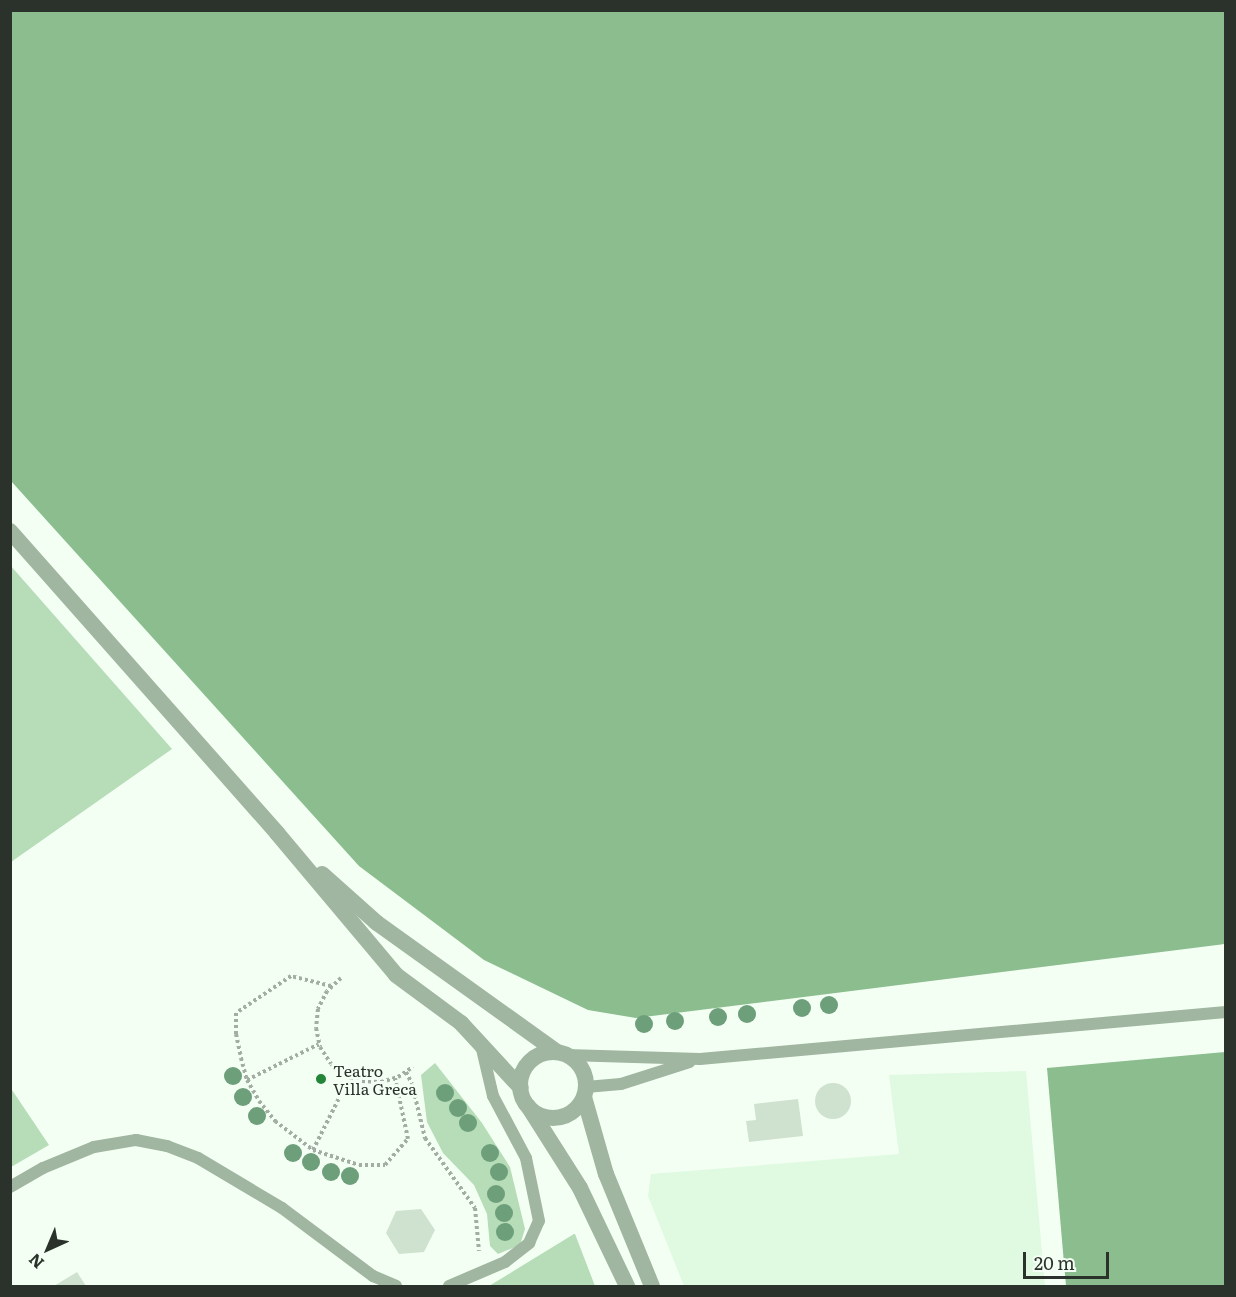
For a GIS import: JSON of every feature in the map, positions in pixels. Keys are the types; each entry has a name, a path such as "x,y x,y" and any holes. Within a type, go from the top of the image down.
{"street":[{"path":"10,531 277,833 396,975 461,1023 521,1088 528,1106 580,1188 627,1287"},
{"path":"277,833 377,923 582,1068 585,1092 606,1174 652,1287"},
{"path":"521,1088 525,1068 531,1061 548,1052 562,1054"},
{"path":"528,1106 544,1116 563,1116 572,1112 585,1092"}],"lane":[{"path":"562,1054 700,1059 1226,1012"},
{"path":"448,1287 477,1272 505,1262 529,1243 539,1221 526,1158 493,1096 481,1045"},
{"path":"585,1092 621,1084 700,1059"},
{"path":"10,1187 43,1168 94,1147 136,1140 167,1146 198,1158 282,1208 373,1276 396,1287"}],"path":[{"path":"331,986 291,976 236,1013 236,1034 248,1080 275,1121 314,1150 359,1165 385,1165 408,1139 395,1078"},
{"path":"341,978 331,986 318,1009 316,1028 320,1044 331,1064 362,1082 381,1082 395,1078 413,1067"},
{"path":"248,1080 320,1044"},
{"path":"406,1072 412,1084 424,1138 475,1208 480,1244 477,1272"},
{"path":"314,1150 350,1077"}],"shaded area":[{"path":"10,11 1225,11 1225,944 636,1018 588,1010 484,960 359,866 11,481"},
{"path":"10,565 172,749 11,862 10,862"},
{"path":"1225,1052 1225,1286 1066,1286 1047,1068"},
{"path":"435,1063 482,1123 510,1167 525,1229 520,1245 498,1254 490,1246 487,1214 474,1185 443,1153 427,1122 421,1075"},
{"path":"1026,1071 1045,1286 684,1286 648,1196 651,1174 899,1154 889,1075"},
{"path":"10,1087 49,1145 11,1167 10,1167"},
{"path":"574,1234 595,1286 489,1286"}],"pier":[{"path":"1225,944 1226,947 1039,1008 1038,1005"},
{"path":"1055,993 1226,1049 1225,1052 1054,996"}],"building":[{"path":"833,1083 846,1088 851,1101 846,1114 833,1119 820,1114 815,1101 820,1088"},
{"path":"798,1099 803,1136 749,1142 746,1121 756,1120 754,1104"},
{"path":"421,1209 435,1230 424,1252 399,1254 386,1233 396,1211"},
{"path":"77,1272 86,1286 54,1286"}],"place":[{"name":"Teatro Villa Greca","path":"321,1079"}]}
